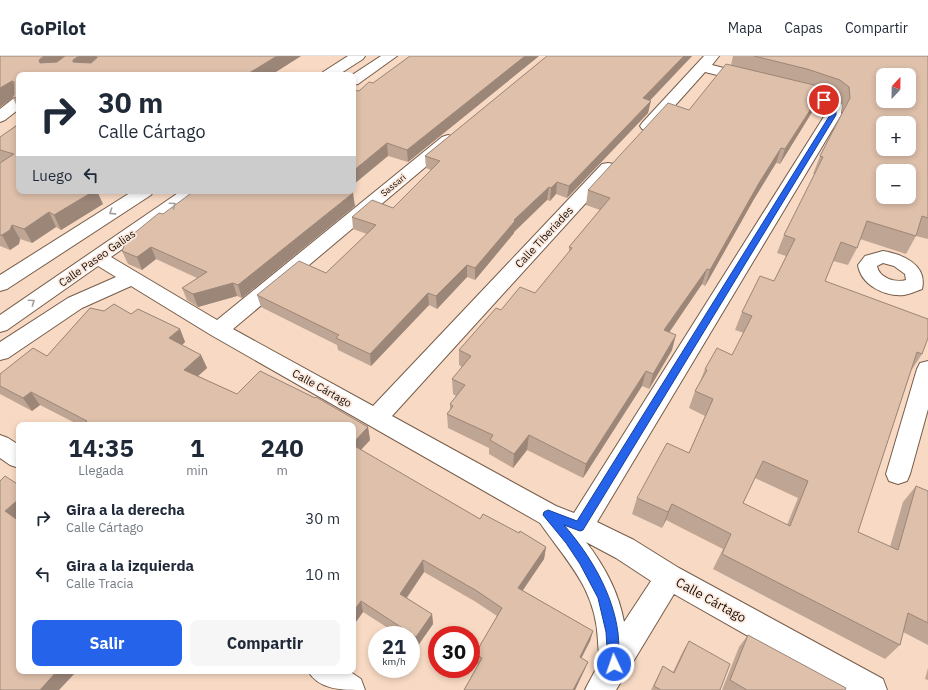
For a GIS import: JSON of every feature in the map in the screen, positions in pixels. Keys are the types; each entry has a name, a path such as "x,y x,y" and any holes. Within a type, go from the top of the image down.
{"street":[{"path":"356,79 390,56"},
{"path":"333,72 355,58 375,66"},
{"path":"637,137 707,61 762,82"},
{"path":"580,526 833,115 834,105 814,95 777,86"},
{"path":"0,117 16,104"},
{"name":"Sassari","path":"218,330 457,132"},
{"name":"Calle Tiberiades","path":"376,418 621,155"},
{"path":"0,284 140,194"},
{"name":"Calle Paseo Galias","path":"0,325 189,194"},
{"name":"Calle Cártago","path":"97,257 218,330 548,515 580,526 624,549 669,577 872,690"},
{"path":"0,352 75,303 133,278"},
{"path":"898,474 928,369"},
{"path":"0,445 16,456"},
{"name":"Calle Cártago","path":"548,515 570,540 584,561 603,597 612,632 614,664"},
{"path":"600,690 614,664 669,577"},
{"path":"327,674 350,690"}],"building":[{"path":"0,56 44,56 39,60 40,63 57,62 65,56 79,56 73,60 73,62 91,63 99,56 277,56 251,72 16,72 16,98 12,97 14,95 14,82 12,81 0,88"},
{"path":"410,56 525,56 407,150 387,143 356,169 356,90 359,91 369,82 373,83"},
{"path":"547,56 684,56 643,98 651,101 569,186 557,182 551,188 549,187 514,220 515,221 475,268 467,265 436,296 428,293 370,354 336,338 339,335 257,295 299,261 326,273 376,225 352,217 372,200 393,208 440,161 425,156"},
{"path":"754,56 928,56 928,218 922,216 916,236 867,221 857,248 841,242 825,281 928,319 928,338 922,354 917,352 858,532 898,550 916,486 928,491 928,623 908,613 900,645 722,554 731,534 672,504 668,512 637,498 667,443 689,453 713,399 695,391 707,370 705,369 717,348 732,355 752,316 742,312 760,276 774,281 795,239 784,235 823,157 820,156 850,98 849,87 840,80 807,69","holes":["763,461 808,481 790,526 743,503"]},
{"path":"726,64 814,85 823,90 785,149 781,148 759,183 710,270 707,269 664,330 676,335 653,374 646,371 586,464 529,435 514,454 490,440 493,435 447,414 453,406 450,404 465,385 452,379 471,356 459,350 496,308 501,310 520,287 535,293 572,248 569,247 610,198 588,190 668,103 689,110"},
{"path":"16,126 16,194 89,194 54,215 49,212 24,229 12,225 10,230 0,235 0,163 14,154 0,150 0,137"},
{"path":"190,194 352,194 238,285 233,283 193,294 182,288 207,272 151,247 137,257 122,251 127,239 159,213 163,214"},
{"path":"114,304 131,314 138,309 180,329 169,338 201,355 184,370 237,394 260,371 315,398 316,397 368,427 356,440 356,422 86,422 87,421 31,392 23,398 0,386 0,374 33,348 47,356 90,308 104,311"},
{"path":"356,447 480,519 483,514 519,533 520,531 546,547 518,588 593,631 580,657 588,662 573,690 464,690 471,678 480,678 480,662 482,658 480,657 480,645 502,608 477,591 423,560 400,594 432,614 420,631 420,626 399,626 361,601 356,608"},
{"path":"5,476 16,483 16,502 5,511 16,519 16,674 54,674 40,690 0,690 0,481"},
{"path":"748,635 846,688 845,690 747,690 730,680"},
{"path":"689,641 730,664 720,690 661,690 654,686 663,666 674,673"}],"route":[{"path":"614,664 612,632 603,597 597,583 570,540 548,515 580,526 833,115 834,105 824,100"}]}
